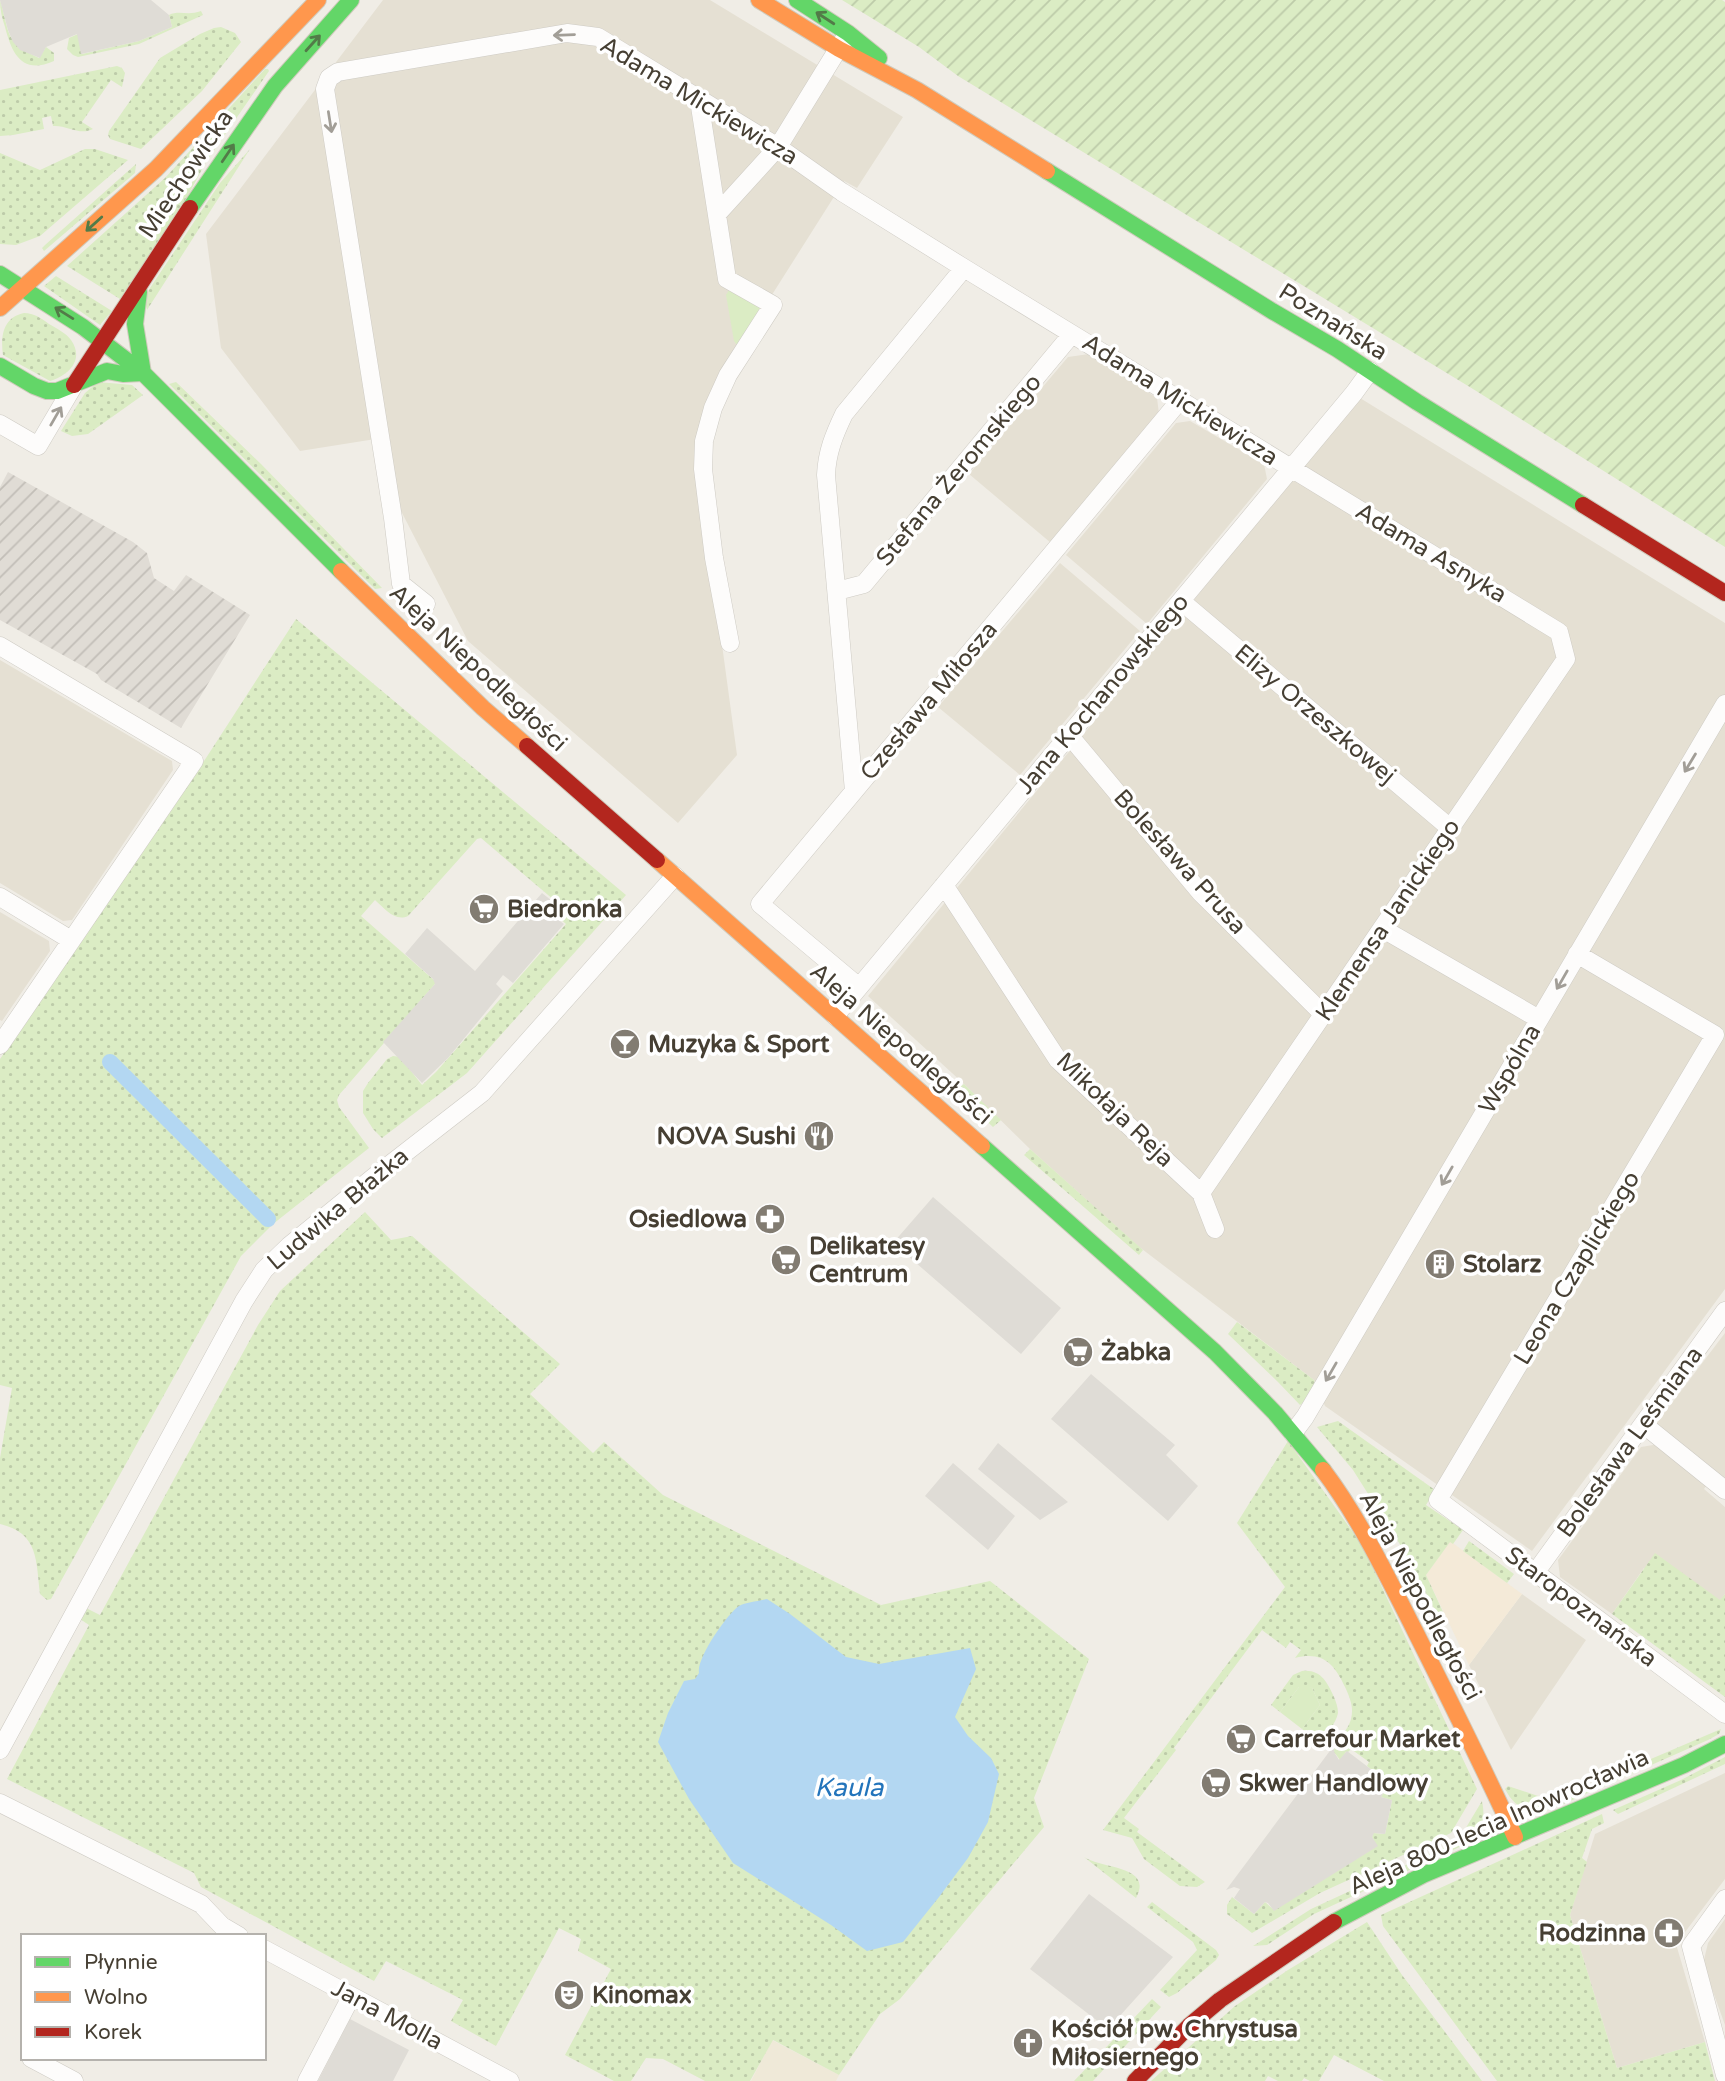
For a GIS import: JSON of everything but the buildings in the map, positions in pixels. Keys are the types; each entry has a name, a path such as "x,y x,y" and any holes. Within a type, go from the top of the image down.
{"street":[{"name":"Miechowicka","path":"0,308 156,169 318,0"},
{"name":"Miechowicka","path":"74,386 189,209 275,86 351,0"},
{"name":"Poznańska","path":"759,0 839,49 917,90 1725,593"},
{"name":"Poznańska","path":"797,0 848,33 917,90"},
{"name":"Adama Mickiewicza","path":"401,584 393,518 325,89 329,78 338,72 567,33 598,37 778,147 842,192 964,268 1291,468"},
{"path":"718,213 778,147 848,33"},
{"path":"699,100 727,279 773,305 728,375 713,408 704,441 703,469 714,558 730,643"},
{"path":"854,791 826,475 827,456 844,414 964,268"},
{"name":"Aleja Niepodległości","path":"0,274 104,340 143,373 377,607 483,708 1215,1352 1293,1433 1339,1494 1377,1555 1515,1837"},
{"path":"0,366 47,391 74,386 107,371 123,374 143,373 134,335 134,313 141,285"},
{"name":"Stefana Żeromskiego","path":"837,591 864,584 1072,334"},
{"name":"Jana Kochanowskiego","path":"835,1016 1370,371"},
{"path":"0,424 38,446 74,386"},
{"name":"Czesława Miłosza","path":"859,987 760,904 1181,399"},
{"name":"Adama Asnyka","path":"1291,468 1559,632 1562,645"},
{"path":"377,607 401,584 426,604"},
{"name":"Elizy Orzeszkowej","path":"1181,601 1450,828"},
{"name":"Klemensa Janickiego","path":"1201,1193 1566,659 1562,645"},
{"path":"0,646 194,761 0,1045"},
{"name":"Wspólna","path":"1293,1433 1725,705"},
{"name":"Bolesława Prusa","path":"1069,735 1200,892 1324,1015"},
{"name":"Ludwika Błażka","path":"0,1750 244,1301 264,1270 337,1206 482,1093 675,876"},
{"name":"Mikołaja Reja","path":"944,885 1058,1060 1201,1193 1214,1229"},
{"path":"0,897 71,940"},
{"path":"1383,929 1539,1019"},
{"name":"Leona Czaplickiego","path":"1438,1500 1720,1028 1577,954"},
{"name":"Bolesława Leśmiana","path":"1535,1573 1725,1311"},
{"path":"1643,1424 1725,1490"},
{"name":"Staropoznańska","path":"1438,1500 1725,1714"},
{"name":"Aleja 800-lecia Inowrocławia","path":"1135,2081 1189,2026 1220,2000 1336,1921 1423,1875 1684,1765 1725,1744"},
{"path":"0,1803 201,1904 222,1926 236,1934"},
{"path":"1725,1899 1691,1946 1725,2075"},
{"name":"Jana Molla","path":"266,1951 510,2081"},
{"path":"307,2081 351,1997"},
{"path":"35,2060 74,2081"}],"shaded area":[{"path":"0,0 151,0 169,15 172,27 139,41 81,54 77,34 46,47 40,58 20,50 13,42"},
{"path":"383,0 710,0 903,117 857,188 844,181 713,388 695,446 737,755 678,823 468,641 400,509 388,437 300,451 221,348 206,234"},
{"path":"1089,354 1157,398 1159,414 1051,543 969,474 1068,357"},
{"path":"1360,398 1725,623 1725,1289 1532,1551 1325,1406 1314,1380 1138,1246 1030,1149 868,996"},
{"path":"1190,421 1264,464 1267,479 1147,624 1066,555 1176,423"},
{"path":"8,472 133,542 147,553 154,578 174,591 186,575 250,615 181,728 101,680 97,674 0,620 0,487"},
{"path":"1060,563 1140,631 1020,775 938,707"},
{"path":"0,660 172,761 173,770 72,920 63,921 0,883"},
{"path":"542,893 561,908 554,917 564,924 513,983 503,975 496,984 503,991 448,1058 422,1083 383,1042 435,984 433,979 405,954 427,928 475,971"},
{"path":"0,912 49,941 50,951 2,1021 0,1020"},
{"path":"933,1197 1061,1308 1021,1354 893,1243"},
{"path":"1725,1333 1725,1479 1656,1424"},
{"path":"1091,1374 1175,1445 1166,1455 1198,1486 1168,1521 1051,1419"},
{"path":"998,1443 1068,1502 1040,1520 978,1469"},
{"path":"1659,1444 1708,1483 1704,1489 1725,1507 1725,1594 1720,1601 1644,1568 1612,1614 1560,1577 1558,1560 1641,1447"},
{"path":"953,1463 1015,1516 988,1550 925,1496"},
{"path":"1450,1541 1522,1594 1469,1665 1426,1575"},
{"path":"1522,1594 1586,1640 1511,1750 1469,1665"},
{"path":"1335,1744 1334,1752 1339,1760 1347,1751 1389,1783 1381,1797 1392,1800 1385,1834 1374,1833 1372,1837 1378,1846 1274,1911 1265,1902 1254,1914 1234,1898 1240,1889 1234,1887 1226,1890"},
{"path":"1725,1773 1725,1879 1676,1944 1705,2042 1617,2068 1570,1915 1595,1834"},
{"path":"1089,1894 1173,1957 1108,2029 1030,1969"},
{"path":"1725,1919 1725,2025 1703,1964 1708,1943"},
{"path":"350,2019 409,2050 393,2081 318,2081"},
{"path":"772,2040 839,2075 836,2081 751,2081"}],"green space":[{"path":"0,0 14,41 39,58 46,47 54,53 54,61 34,65 26,64 20,59 11,46 1,14"},
{"path":"842,0 1722,0 1725,2 1725,547 1473,389 958,76 919,47"},
{"path":"201,11 203,15 139,44 78,57 67,49 69,38 78,34 82,54 139,41 172,27 169,15"},
{"path":"221,27 235,33 241,42 202,91 141,149 110,139 109,131 160,58 200,34"},
{"path":"117,66 125,73 122,87 111,80 82,122 93,129 78,131 53,126 51,116 42,118 44,129 0,136 0,90"},
{"path":"265,69 269,71 206,162 177,216 120,299 67,266 165,178"},
{"path":"85,149 95,149 128,160 40,236 16,245 0,244 0,153 40,170"},
{"path":"250,149 147,310 144,297 220,183"},
{"path":"136,164 135,173 44,251 42,248 45,245"},
{"path":"56,276 112,311 100,325 44,286"},
{"path":"729,290 756,303 760,309 737,345 726,295"},
{"path":"24,313 40,318 71,340 75,347 75,360 63,375 50,381 3,355 5,328 12,318"},
{"path":"98,382 132,385 143,395 88,434 72,436 61,431 85,393"},
{"path":"176,382 261,464 382,588 375,589 169,384"},
{"path":"296,619 626,895 467,1073 382,1138 363,1113 363,1091 387,1059 400,1057 422,1085 566,924 557,916 561,906 481,838 477,839 408,916 394,916 375,900 361,916 435,981 337,1100 339,1107 369,1148 273,1224 241,1256 51,1599 47,1600 40,1594 36,1560 29,1541 13,1528 0,1524 0,1458 12,1388 0,1385 0,1059 206,758"},
{"path":"964,1084 1001,1120 993,1127 954,1091"},
{"path":"1030,1149 1143,1250 1139,1255 1024,1155"},
{"path":"365,1212 391,1240 412,1236 560,1364 530,1394 593,1453 604,1442 663,1495 881,1605 990,1581 1089,1659 1034,1798 1044,1827 900,1999 880,2014 839,2075 773,2040 750,2081 705,2081 663,2059 646,2058 631,2081 614,2081 565,2055 611,1969 578,1951 581,1939 559,1928 496,2046 451,2021 463,2000 386,1961 374,1981 201,1887 194,1873 7,1779 89,1625 80,1619 86,1608 100,1615 258,1325 280,1291"},
{"path":"1237,1322 1314,1380 1306,1400 1300,1405 1228,1334"},
{"path":"1338,1421 1435,1490 1426,1505 1463,1530 1453,1544 1450,1542 1426,1575 1444,1614 1438,1616 1401,1546 1353,1470 1317,1427"},
{"path":"1288,1441 1362,1545 1477,1789 1451,1833 1320,1893 1252,1933 1227,1914 1227,1905 1232,1897 1254,1914 1265,1902 1274,1910 1377,1846 1372,1837 1373,1833 1385,1834 1392,1800 1381,1797 1389,1783 1367,1766 1369,1762 1351,1749 1340,1760 1334,1752 1349,1724 1352,1707 1341,1679 1326,1661 1313,1656 1295,1658 1301,1650 1290,1642 1286,1648 1262,1630 1124,1818 1139,1829 1137,1832 1205,1882 1197,1887 1180,1886 1144,1859 1132,1838 1103,1830 1285,1587 1237,1523"},
{"path":"1469,1541 1514,1574 1507,1583 1463,1551"},
{"path":"1655,1553 1720,1600 1725,1594 1725,1697 1612,1614"},
{"path":"1302,1671 1319,1674 1331,1691 1337,1707 1335,1721 1319,1742 1302,1729 1320,1705 1312,1688 1299,1687 1280,1712 1271,1705 1293,1675"},
{"path":"1303,1685 1312,1688 1320,1705 1302,1729 1280,1712"},
{"path":"1721,1729 1719,1734 1708,1740 1599,1788 1597,1782"},
{"path":"1725,1757 1725,1764 1618,1814 1613,1810 1681,1780"},
{"path":"1508,1786 1550,1800 1587,1786 1590,1792 1555,1807 1533,1811 1522,1808 1513,1801 1505,1789"},
{"path":"1482,1801 1482,1825 1466,1844 1314,1914 1267,1945 1253,1946 1311,1909 1458,1841"},
{"path":"1602,1814 1604,1823 1592,1829 1582,1858 1587,1862 1570,1915 1617,2068 1705,2042 1715,2081 1497,2081 1383,1926 1381,1915"},
{"path":"1084,1857 1132,1874 1138,1879 1140,1887 1136,1898"},
{"path":"1152,1902 1219,1955 1169,1997 1160,1990 1197,1950 1193,1942 1147,1907"},
{"path":"1367,1922 1402,1975 1482,2081 1384,2081 1334,2055 1319,2081 1304,2078 1302,2081 1278,2081 1268,2076 1265,2081 1151,2081 1235,2006"},
{"path":"1152,1999 1161,2007 1093,2081 1074,2081"}],"water":[{"name":"Kaula","path":"767,1599 846,1657 879,1664 970,1648 976,1669 955,1717 968,1736 991,1758 999,1774 988,1822 968,1858 903,1942 867,1951 733,1863 689,1799 658,1742 668,1713 684,1681 695,1679 699,1673 702,1658 720,1627 739,1606"}],"waterway":[{"path":"110,1062 268,1219"}],"traffic: fast":[{"path":"190,208 275,86 351,0"},
{"path":"797,0 848,33 879,58"},
{"path":"1047,171 1337,349 1583,505"},
{"path":"0,274 83,327 142,372 341,571"},
{"path":"139,292 135,324 143,373"},
{"path":"0,366 47,391 57,391 107,371 123,374 143,373"},
{"path":"982,1146 1215,1352 1275,1413 1323,1470"},
{"path":"1334,1922 1423,1875 1684,1765 1725,1744"}],"traffic: slow":[{"path":"0,308 156,169 318,0"},
{"path":"759,0 839,49 917,90 1047,171"},
{"path":"341,571 483,708 527,746"},
{"path":"657,860 982,1146"},
{"path":"1323,1470 1349,1508 1383,1569 1515,1837"}],"traffic: jam":[{"path":"74,385 190,208"},
{"path":"1583,505 1725,593"},
{"path":"527,746 657,860"},
{"path":"1135,2081 1189,2026 1220,2000 1334,1922"}],"place":[{"name":"Biedronka","path":"484,909"},
{"name":"Muzyka & Sport","path":"625,1044"},
{"name":"NOVA Sushi","path":"819,1136"},
{"name":"Osiedlowa","path":"770,1219"},
{"name":"Delikatesy Centrum","path":"786,1260"},
{"name":"Stolarz","path":"1440,1264"},
{"name":"Żabka","path":"1078,1352"},
{"name":"Carrefour Market","path":"1241,1739"},
{"name":"Skwer Handlowy","path":"1216,1783"},
{"name":"Rodzinna","path":"1669,1933"},
{"name":"Kinomax","path":"569,1995"},
{"name":"Kościół pw. Chrystusa Miłosiernego","path":"1028,2043"}]}
